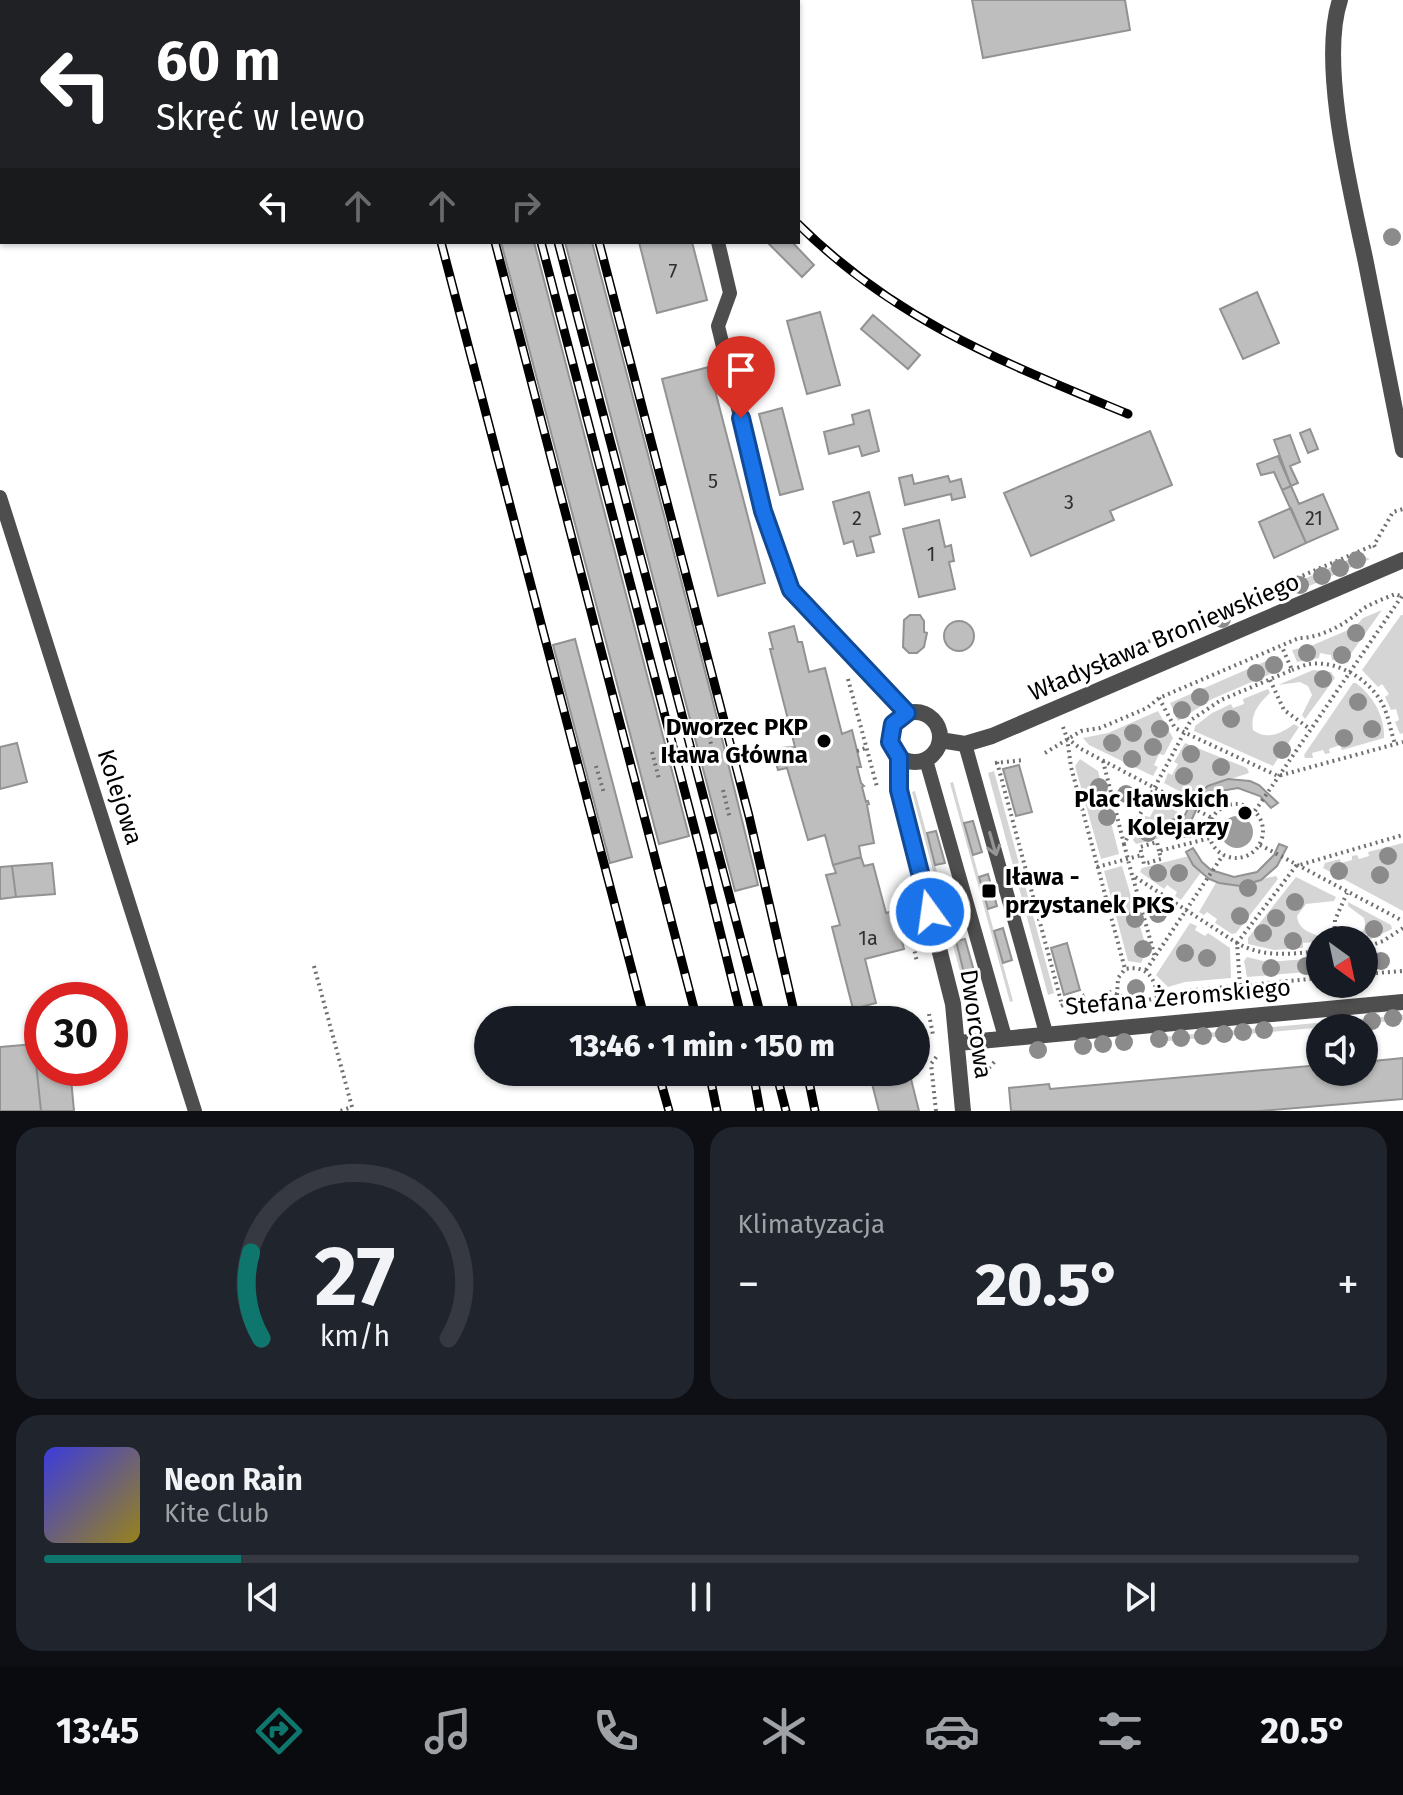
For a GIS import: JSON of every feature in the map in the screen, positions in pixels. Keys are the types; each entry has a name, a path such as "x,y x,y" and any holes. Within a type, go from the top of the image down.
{"street":[{"path":"1340,0 1333,19 1333,70 1346,167 1403,450"},
{"name":"Władysława Broniewskiego","path":"940,740 965,744 992,736 1403,560"},
{"path":"899,757 907,762 926,760 933,755 940,740 940,731 931,717 907,713"},
{"name":"Dworcowa","path":"907,713 893,724 890,742 899,757 899,790 953,1004 963,1111"},
{"name":"Stefana Żeromskiego","path":"958,1043 1403,1002"}],"lane":[{"path":"718,244 730,293 718,326 763,511 791,590 907,713"},
{"name":"Kolejowa","path":"0,497 195,1111"},
{"path":"965,744 978,767 1046,1033"},
{"path":"926,760 1005,1037"}],"path":[{"path":"1050,698 1045,686 1374,545 1393,512 1403,509"},
{"path":"1374,545 1379,557"},
{"path":"1045,753 1087,728 1100,728 1147,708 1159,698 1299,638 1310,638 1353,619 1360,611 1395,594 1402,596 1255,811"},
{"path":"1282,646 1292,670"},
{"path":"1124,844 1191,720 1207,707 1292,670 1322,664 1349,672 1370,686 1378,696 1395,744"},
{"path":"848,677 879,795"},
{"path":"1270,680 1284,710 1310,729"},
{"path":"1159,698 1175,728 1278,776 1403,742"},
{"path":"709,736 716,764"},
{"path":"1067,738 1103,761 1212,818"},
{"path":"1067,738 1071,767 1125,969"},
{"path":"857,751 866,748"},
{"path":"652,752 659,779"},
{"path":"978,767 1024,760"},
{"path":"1103,761 1155,957"},
{"path":"997,762 1062,1005"},
{"path":"596,766 604,793"},
{"path":"723,790 730,819"},
{"path":"1230,804 1246,805 1255,811 1262,822 1264,830 1260,845 1243,857 1223,855 1210,838 1212,818 1230,804"},
{"path":"1240,985 1237,943 1296,866 1403,835"},
{"path":"1159,851 1210,838"},
{"path":"1157,842 1159,851 1161,859 1144,864 1140,847 1157,842"},
{"path":"1260,845 1403,921"},
{"path":"1097,867 1142,855"},
{"path":"1146,970 1223,855"},
{"path":"1132,875 1251,951 1273,955 1306,952"},
{"path":"1335,926 1347,892"},
{"path":"1378,943 1403,928"},
{"path":"314,966 353,1109 340,1111"},
{"path":"1117,995 1118,978 1125,969 1136,967 1146,970 1153,979 1158,999"},
{"path":"1378,973 1403,971"},
{"path":"1109,992 1132,1001 1158,999 1184,991 1306,979"},
{"path":"1055,1006 1087,994"},
{"path":"930,1019 937,1056 931,1064 936,1111"},
{"path":"979,1082 992,1062 1001,1058"}],"shaded area":[{"path":"1359,555 1370,559 1298,591 1288,586"},
{"path":"1382,610 1345,662 1332,660 1331,655 1320,653 1319,658 1297,662 1292,650 1313,645 1355,627 1363,618"},
{"path":"1401,615 1403,733 1400,734 1395,722 1399,720 1396,709 1391,710 1385,697 1389,694 1382,684 1378,687 1362,670"},
{"path":"1278,656 1282,669 1212,699 1178,721 1170,703"},
{"path":"1313,670 1331,672 1335,678 1305,719 1302,715 1312,695 1308,686 1300,682 1278,685"},
{"path":"1353,683 1362,688 1377,707 1384,738 1342,750 1340,745 1329,749 1330,753 1325,754 1323,750 1312,753 1313,758 1305,758 1304,755"},
{"path":"1268,689 1270,693 1254,714 1253,730 1269,735 1294,724 1299,727 1273,766 1194,731 1195,726 1212,713 1231,704 1233,708 1244,704 1243,699"},
{"path":"1158,711 1173,738 1164,755 1159,754 1154,765 1158,767 1153,776 1089,745 1083,738 1108,733"},
{"path":"1185,743 1247,768 1249,773 1212,785 1196,800 1164,783 1168,773 1172,775 1178,764 1174,762"},
{"path":"1080,759 1098,771 1119,854 1101,859 1075,766"},
{"path":"994,771 1054,993 1048,995 988,773"},
{"path":"953,782 1013,1001 1010,1002 950,783"},
{"path":"915,791 973,1004 969,1005 912,792"},
{"path":"1154,801 1187,816 1184,832 1136,844 1133,840 1145,816 1150,817 1155,807 1151,804"},
{"path":"1237,816 1249,820 1253,832 1249,844 1237,848 1225,844 1221,832 1225,820"},
{"path":"1403,843 1403,911 1323,868 1325,863 1340,859 1341,863 1357,855 1359,859 1369,856 1368,852"},
{"path":"1189,856 1202,871 1181,900 1175,896 1177,892 1167,885 1164,889 1140,872 1142,868"},
{"path":"1122,866 1147,950 1141,963 1128,961 1104,871"},
{"path":"1276,876 1278,879 1236,933 1232,934 1215,923 1217,919 1207,912 1204,915 1199,912 1217,881 1233,885"},
{"path":"1296,877 1336,897 1334,901 1306,904 1297,916 1306,930 1303,948 1274,950 1248,944 1248,938"},
{"path":"1348,902 1391,925 1392,929 1378,936 1378,926 1364,926 1364,918 1348,906"},
{"path":"1190,923 1197,926 1195,930 1205,936 1208,933 1230,948 1231,978 1185,982 1168,987 1156,975"},
{"path":"1247,957 1267,962 1306,959 1306,972 1247,977 1244,961"},
{"path":"1403,1015 1403,1020 1378,1022 1378,1017"},
{"path":"1306,1024 1306,1029 1157,1042 1151,1038"}],"building":[{"path":"972,0 1125,0 1130,30 983,58"},
{"path":"502,244 535,244 689,836 659,844"},
{"path":"566,244 593,244 711,694 758,885 735,891"},
{"path":"640,244 693,244 707,300 657,313"},
{"path":"769,244 794,244 814,265 802,277"},
{"path":"1257,292 1279,343 1243,359 1220,309"},
{"path":"820,312 840,385 807,394 787,321"},
{"path":"873,315 920,355 908,369 861,329"},
{"path":"709,367 765,583 718,596 662,379"},
{"path":"782,408 803,489 780,495 759,414"},
{"path":"869,410 879,451 862,456 859,446 829,454 824,432 854,424 852,415"},
{"path":"1310,429 1318,449 1308,453 1300,433"},
{"path":"1150,431 1172,485 1110,511 1114,520 1031,556 1004,493"},
{"path":"1290,435 1300,462 1290,466 1298,483 1291,486 1274,440"},
{"path":"1278,456 1291,486 1282,490 1274,472 1261,475 1257,464"},
{"path":"912,475 914,484 948,476 950,482 961,479 965,497 952,500 951,494 905,505 899,478"},
{"path":"1291,486 1299,504 1323,494 1338,529 1306,543 1282,490"},
{"path":"869,492 880,534 870,537 874,552 857,556 853,541 844,544 833,502"},
{"path":"1291,508 1306,543 1274,558 1259,522"},
{"path":"939,520 945,547 951,545 954,561 949,562 955,589 919,597 903,529"},
{"path":"910,615 920,615 924,621 924,632 927,633 924,647 917,653 909,653 903,647 904,620"},
{"path":"959,621 970,625 974,636 970,647 959,651 948,647 944,636 948,625"},
{"name":"Dworzec PKP Iława Główna","path":"794,626 798,642 802,642 809,672 825,668 842,734 852,730 861,767 857,767 869,804 874,843 859,846 861,857 833,865 825,835 808,840 787,768 778,770 774,756 782,748 795,747 770,649 773,649 769,633"},
{"path":"575,639 632,857 610,863 553,645"},
{"path":"17,743 27,782 0,789 0,747"},
{"path":"1019,765 1032,812 1016,816 1003,769"},
{"path":"1228,779 1259,785 1278,803 1271,808 1260,796 1238,788 1215,792 1197,808 1190,837 1181,837 1183,819 1192,800 1208,786"},
{"path":"973,821 982,852 973,855 964,823"},
{"path":"936,831 945,863 935,865 927,833"},
{"path":"1279,844 1287,847 1277,866 1261,880 1240,886 1209,879 1193,865 1186,852 1193,848 1211,870 1234,877 1257,872 1274,855"},
{"path":"861,857 864,866 873,864 886,913 894,911 904,949 865,959 876,1003 852,1006 832,927 840,925 826,875 836,873 833,865"},
{"path":"52,863 55,894 16,897 12,866"},
{"path":"12,866 16,897 0,899 0,867"},
{"path":"988,874 997,906 988,909 979,877"},
{"path":"951,885 959,917 950,919 941,888"},
{"path":"1003,928 1012,960 1003,963 994,931"},
{"path":"965,939 974,971 964,973 956,941"},
{"path":"1067,943 1080,990 1064,995 1051,948"},
{"path":"24,1045 24,1086 38,1086 41,1111 0,1111 0,1047"},
{"path":"1403,1058 1403,1099 1260,1111 1011,1111 1009,1088 1049,1084 1050,1089 1306,1066 1306,1086 1378,1086 1378,1061"},
{"path":"38,1086 72,1086 74,1111 41,1111"},
{"path":"873,1086 913,1086 919,1111 879,1111"}],"railway":[{"path":"800,226 873,287 953,336 994,357 1128,414"},
{"path":"442,244 641,1006"},
{"path":"496,244 693,1006"},
{"path":"542,244 739,1006"},
{"path":"559,244 758,1006"},
{"path":"600,244 749,816 793,1006"},
{"path":"662,1086 669,1111"},
{"path":"712,1086 717,1111"},
{"path":"756,1086 760,1111"},
{"path":"780,1086 786,1111"},
{"path":"810,1086 815,1111"}],"place":[{"name":"Dworzec PKP Iława Główna","path":"824,741"},
{"name":"Plac Iławskich Kolejarzy","path":"1245,813"},
{"name":"Iława - przystanek PKS","path":"989,891"}],"route":[{"path":"741,418 763,511 791,590 907,713 893,724 890,742 899,757 899,790 930,912"}]}
